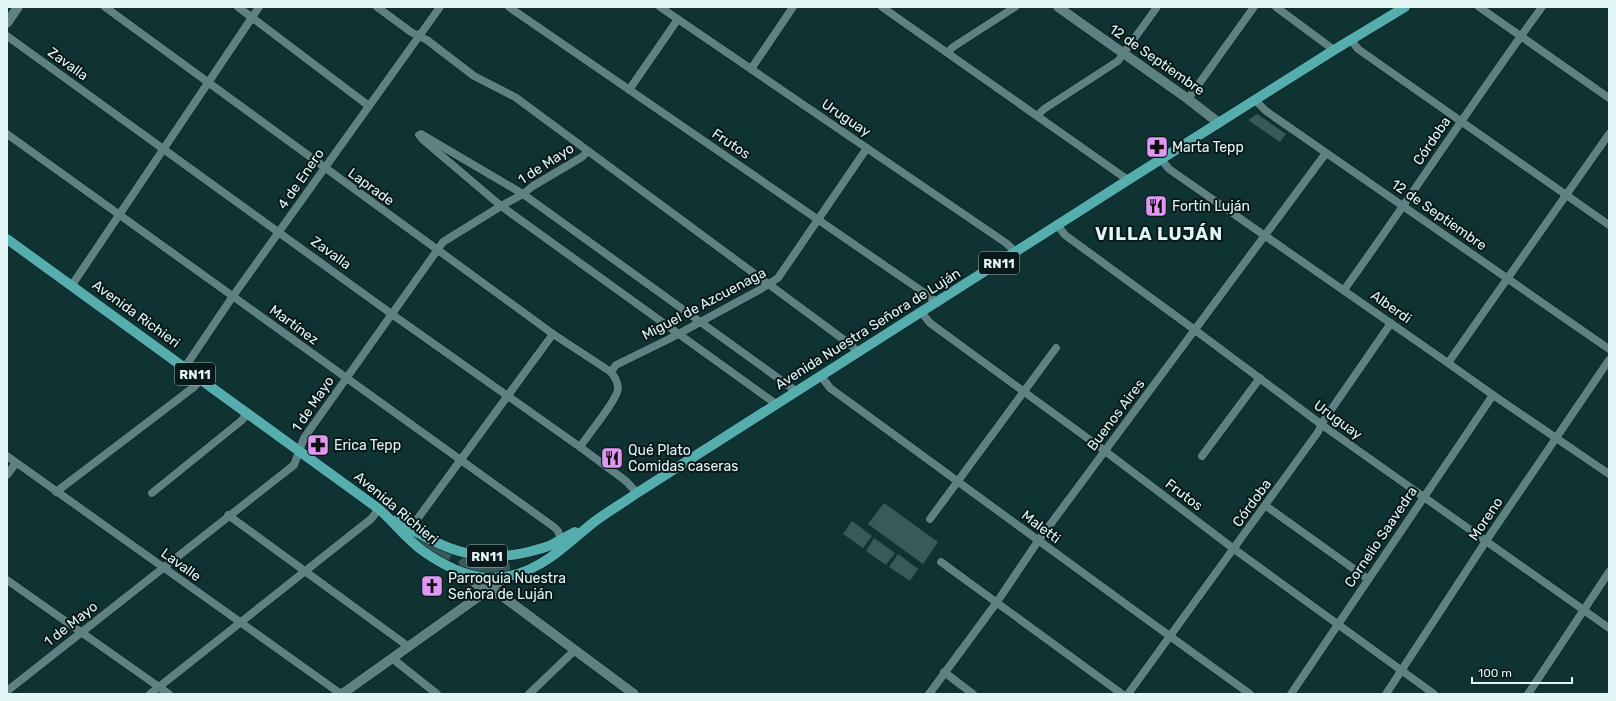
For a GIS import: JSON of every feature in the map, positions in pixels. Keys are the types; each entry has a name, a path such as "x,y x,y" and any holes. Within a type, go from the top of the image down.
{"main road":[{"name":"Avenida Nuestra Señora de Luján","path":"465,574 483,578 509,577 542,563 595,521 796,391 937,303 1161,159 1405,7"},
{"name":"Avenida Richieri","path":"7,238 381,510 422,550 465,574"},
{"name":"RN11","path":"381,510 410,529 438,544 459,552 484,556 509,556 542,548 595,521"},
{"name":"RN11","path":"452,568 452,559 459,552"},
{"name":"RN11","path":"509,556 516,565 515,571 509,577"}],"street":[{"path":"7,23 18,7"},
{"name":"Laprade","path":"105,7 552,334 610,372"},
{"path":"238,7 369,106"},
{"path":"72,285 259,7"},
{"path":"377,7 420,36 474,76 515,97 770,284 851,345 858,353"},
{"name":"4 de Enero","path":"185,367 233,296 440,7"},
{"name":"Frutos","path":"509,7 929,296 937,303"},
{"name":"Uruguay","path":"660,7 1006,243 1016,252"},
{"path":"751,69 793,7"},
{"path":"882,7 1038,115 1128,180"},
{"path":"948,52 953,47 1015,7"},
{"name":"12 de Septiembre","path":"1058,7 1188,99 1219,123"},
{"path":"1038,115 1044,109 1118,61 1156,7"},
{"path":"1188,99 1254,7"},
{"path":"1276,7 1334,50"},
{"path":"1479,7 1609,98"},
{"name":"Córdoba","path":"1344,290 1404,207 1462,120 1542,7"},
{"path":"629,90 678,19"},
{"name":"Zavalla","path":"7,36 580,447 626,481 637,494"},
{"path":"1351,40 1358,49 1462,120 1609,225"},
{"name":"12 de Septiembre","path":"1256,100 1266,111 1609,349"},
{"name":"Martínez","path":"7,134 346,379 460,459 558,531 561,539"},
{"path":"776,404 501,206 419,135 421,134 523,194 796,391"},
{"path":"1448,363 1609,134"},
{"name":"Miguel de Azcuenaga","path":"610,372 616,365 701,322 770,284 778,278 867,148"},
{"name":"1 de Mayo","path":"7,691 228,515 294,465 304,438 444,242 582,157 588,151"},
{"name":"Buenos Aires","path":"929,694 997,602 1038,542 1326,153"},
{"name":"Alberdi","path":"1161,159 1169,169 1344,290 1493,396 1609,474"},
{"name":"Uruguay","path":"1058,226 1065,235 1322,425 1609,628"},
{"name":"Frutos","path":"921,312 930,323 1024,393 1105,451 1234,549 1401,672 1434,694"},
{"name":"Córdoba","path":"1128,694 1266,506 1318,432 1391,323"},
{"path":"410,529 552,334"},
{"path":"930,519 959,482 1056,348"},
{"name":"Moreno","path":"1386,694 1486,541 1609,360"},
{"path":"580,447 616,395 618,389 615,377 610,372"},
{"name":"Maletti","path":"821,376 830,388 959,482 1038,542 1250,694"},
{"path":"1202,456 1260,378"},
{"path":"56,492 194,387 202,379"},
{"name":"Cornelio Saavedra","path":"1291,694 1493,396"},
{"path":"152,493 241,421 248,413"},
{"name":"Lavalle","path":"7,456 241,624 342,694"},
{"path":"7,475 16,463"},
{"path":"1266,506 1368,579"},
{"path":"150,694 241,624 381,510"},
{"path":"228,515 409,647"},
{"path":"941,562 1122,694"},
{"path":"1528,694 1609,572"},
{"name":"Avenida Richieri","path":"465,574 487,590 501,595 634,694"},
{"path":"342,694 393,659 487,590 509,577"},
{"path":"7,580 169,694"},
{"path":"529,694 575,650"},
{"path":"393,659 437,694"},
{"path":"944,672 973,694"}],"shaded area":[{"path":"1257,114 1286,134 1280,142 1248,120"},
{"path":"884,503 938,542 923,564 868,524"},
{"path":"852,521 872,536 863,548 843,534"},
{"path":"407,531 452,554 448,563 422,547"},
{"path":"874,538 895,553 886,565 866,551"},
{"path":"898,554 918,569 910,581 889,567"},
{"path":"465,556 507,560 510,570 509,572 486,575 461,568 458,562"}],"place":[{"name":"Marta Tepp","path":"1157,147"},
{"name":"Fortín Luján","path":"1156,206"},
{"name":"Erica Tepp","path":"318,445"},
{"name":"Qué Plato Comidas caseras","path":"612,458"},
{"name":"Parroquia Nuestra Señora de Luján","path":"432,586"}],"district":[{"name":"VILLA LUJÁN","path":"1159,234"}]}
